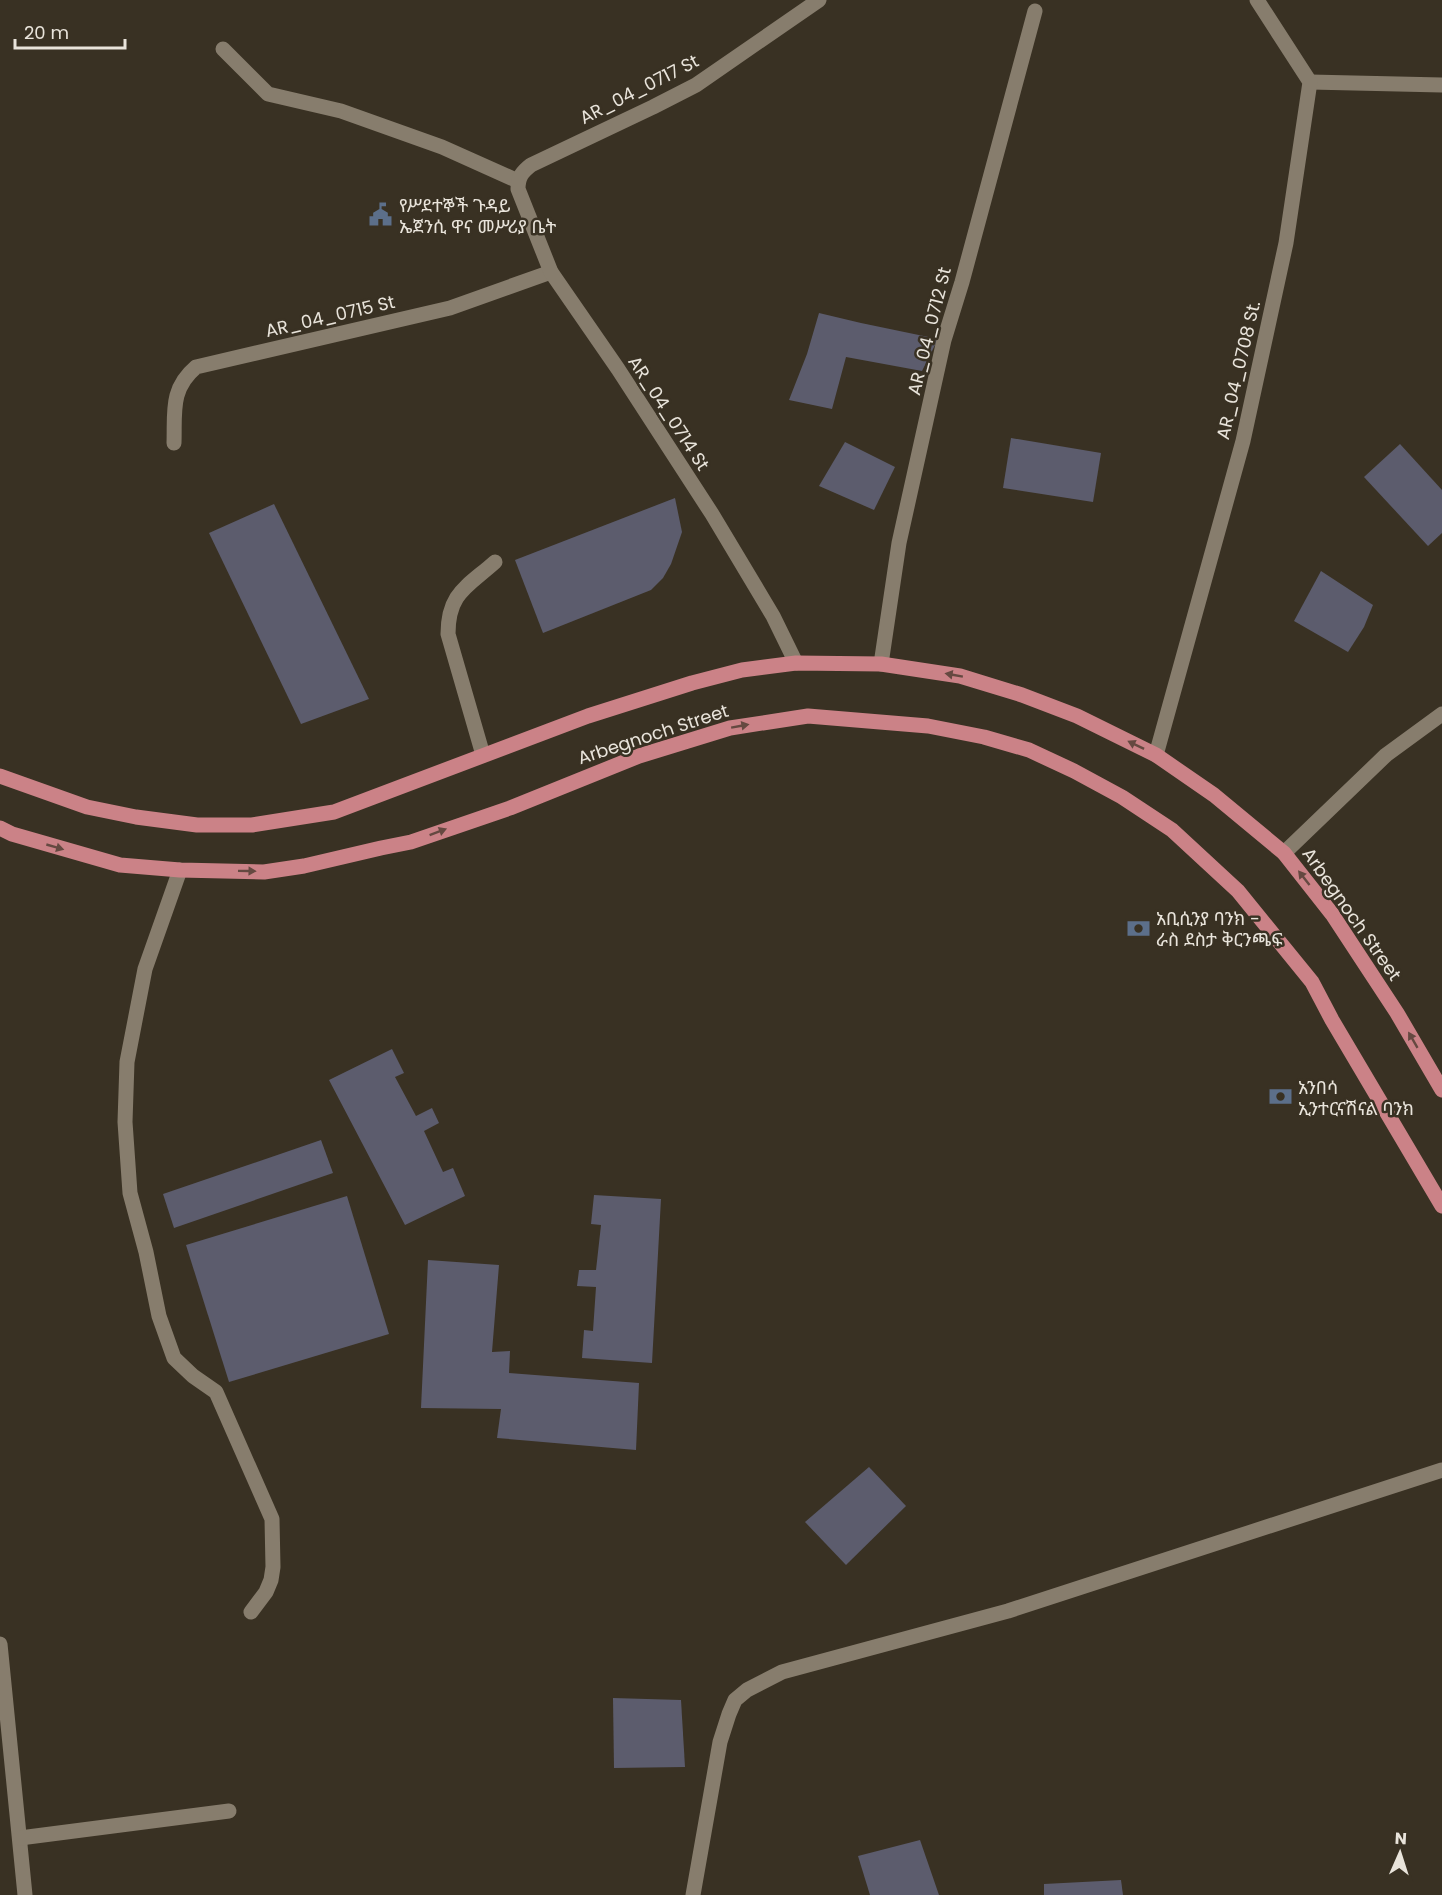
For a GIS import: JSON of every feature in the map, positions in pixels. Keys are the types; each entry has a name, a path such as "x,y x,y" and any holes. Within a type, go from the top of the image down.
{"main road":[{"name":"Arbegnoch Street","path":"0,776 87,807 197,825 252,825 334,812 588,716 692,683 742,670 795,663 882,664 960,676 1022,695 1077,716 1156,755 1214,795 1284,853 1332,914 1397,1013 1442,1090"},
{"name":"Arbegnoch Street","path":"0,828 12,834 120,865 180,870 264,872 304,867 411,842 510,808 639,756 691,738 730,728 808,716 928,726 984,737 1029,750 1122,797 1172,830 1238,891 1312,982 1442,1206"}],"street":[{"name":"AR_04_0717 St","path":"518,181 522,172 531,165 696,85 819,0"},
{"path":"1257,0 1310,82 1442,85"},
{"name":"AR_04_0712 St","path":"882,664 899,543 944,340 965,271 1035,11"},
{"path":"223,49 268,94 341,111 442,147 518,181"},
{"name":"AR_04_0708 St.","path":"1156,755 1243,441 1286,243 1310,82"},
{"name":"AR_04_0714 St","path":"518,181 518,189 551,272 618,369 712,514 773,616 795,663"},
{"name":"AR_04_0715 St","path":"174,443 175,397 180,384 196,367 450,308 551,272"},
{"path":"483,755 448,634 448,616 454,598 495,562"},
{"path":"1284,853 1386,755 1442,714"},
{"path":"180,870 145,969 127,1062 125,1122 130,1193 146,1252 159,1316 174,1358 193,1376 216,1392 272,1519 273,1568 271,1580 266,1592 251,1612"},
{"path":"693,1895 720,1742 735,1700 761,1682 782,1672 1008,1611 1442,1470"},
{"path":"0,1644 25,1895"},
{"path":"21,1838 229,1811"}],"building":[{"path":"819,313 938,339 922,371 846,357 832,409 789,400 807,354"},
{"path":"1011,438 1101,453 1093,502 1003,488"},
{"path":"845,442 895,467 874,510 819,486"},
{"path":"1400,444 1442,490 1442,533 1428,546 1364,477"},
{"path":"675,498 682,532 671,564 663,578 651,590 543,633 515,560"},
{"path":"274,504 369,699 301,724 209,533"},
{"path":"1321,571 1373,605 1364,627 1348,652 1294,621"},
{"path":"392,1049 404,1073 395,1077 416,1116 432,1108 439,1123 424,1131 443,1172 453,1168 465,1196 405,1225 329,1080"},
{"path":"321,1140 333,1173 174,1228 163,1194"},
{"path":"594,1195 661,1199 652,1363 582,1358 584,1330 593,1331 596,1287 577,1286 579,1270 596,1270 601,1225 591,1224"},
{"path":"347,1196 389,1334 229,1382 186,1245"},
{"path":"428,1260 499,1265 492,1352 510,1351 509,1373 639,1383 636,1450 497,1438 501,1409 421,1408"},
{"path":"869,1467 906,1506 846,1565 805,1522"},
{"path":"613,1698 681,1700 685,1767 614,1768"},
{"path":"920,1840 939,1895 870,1895 858,1856"},
{"path":"1121,1880 1123,1895 1044,1895 1044,1884"}],"place":[{"name":"የሥደተኞች ጉዳይ ኤጀንሲ ዋና መሥሪያ ቤት","path":"381,215"},
{"name":"አቢሲንያ ባንክ - ራስ ደስታ ቅርንጫፍ","path":"1138,928"},
{"name":"አንበሳ ኢንተርናሽናል ባንክ","path":"1280,1097"}]}
